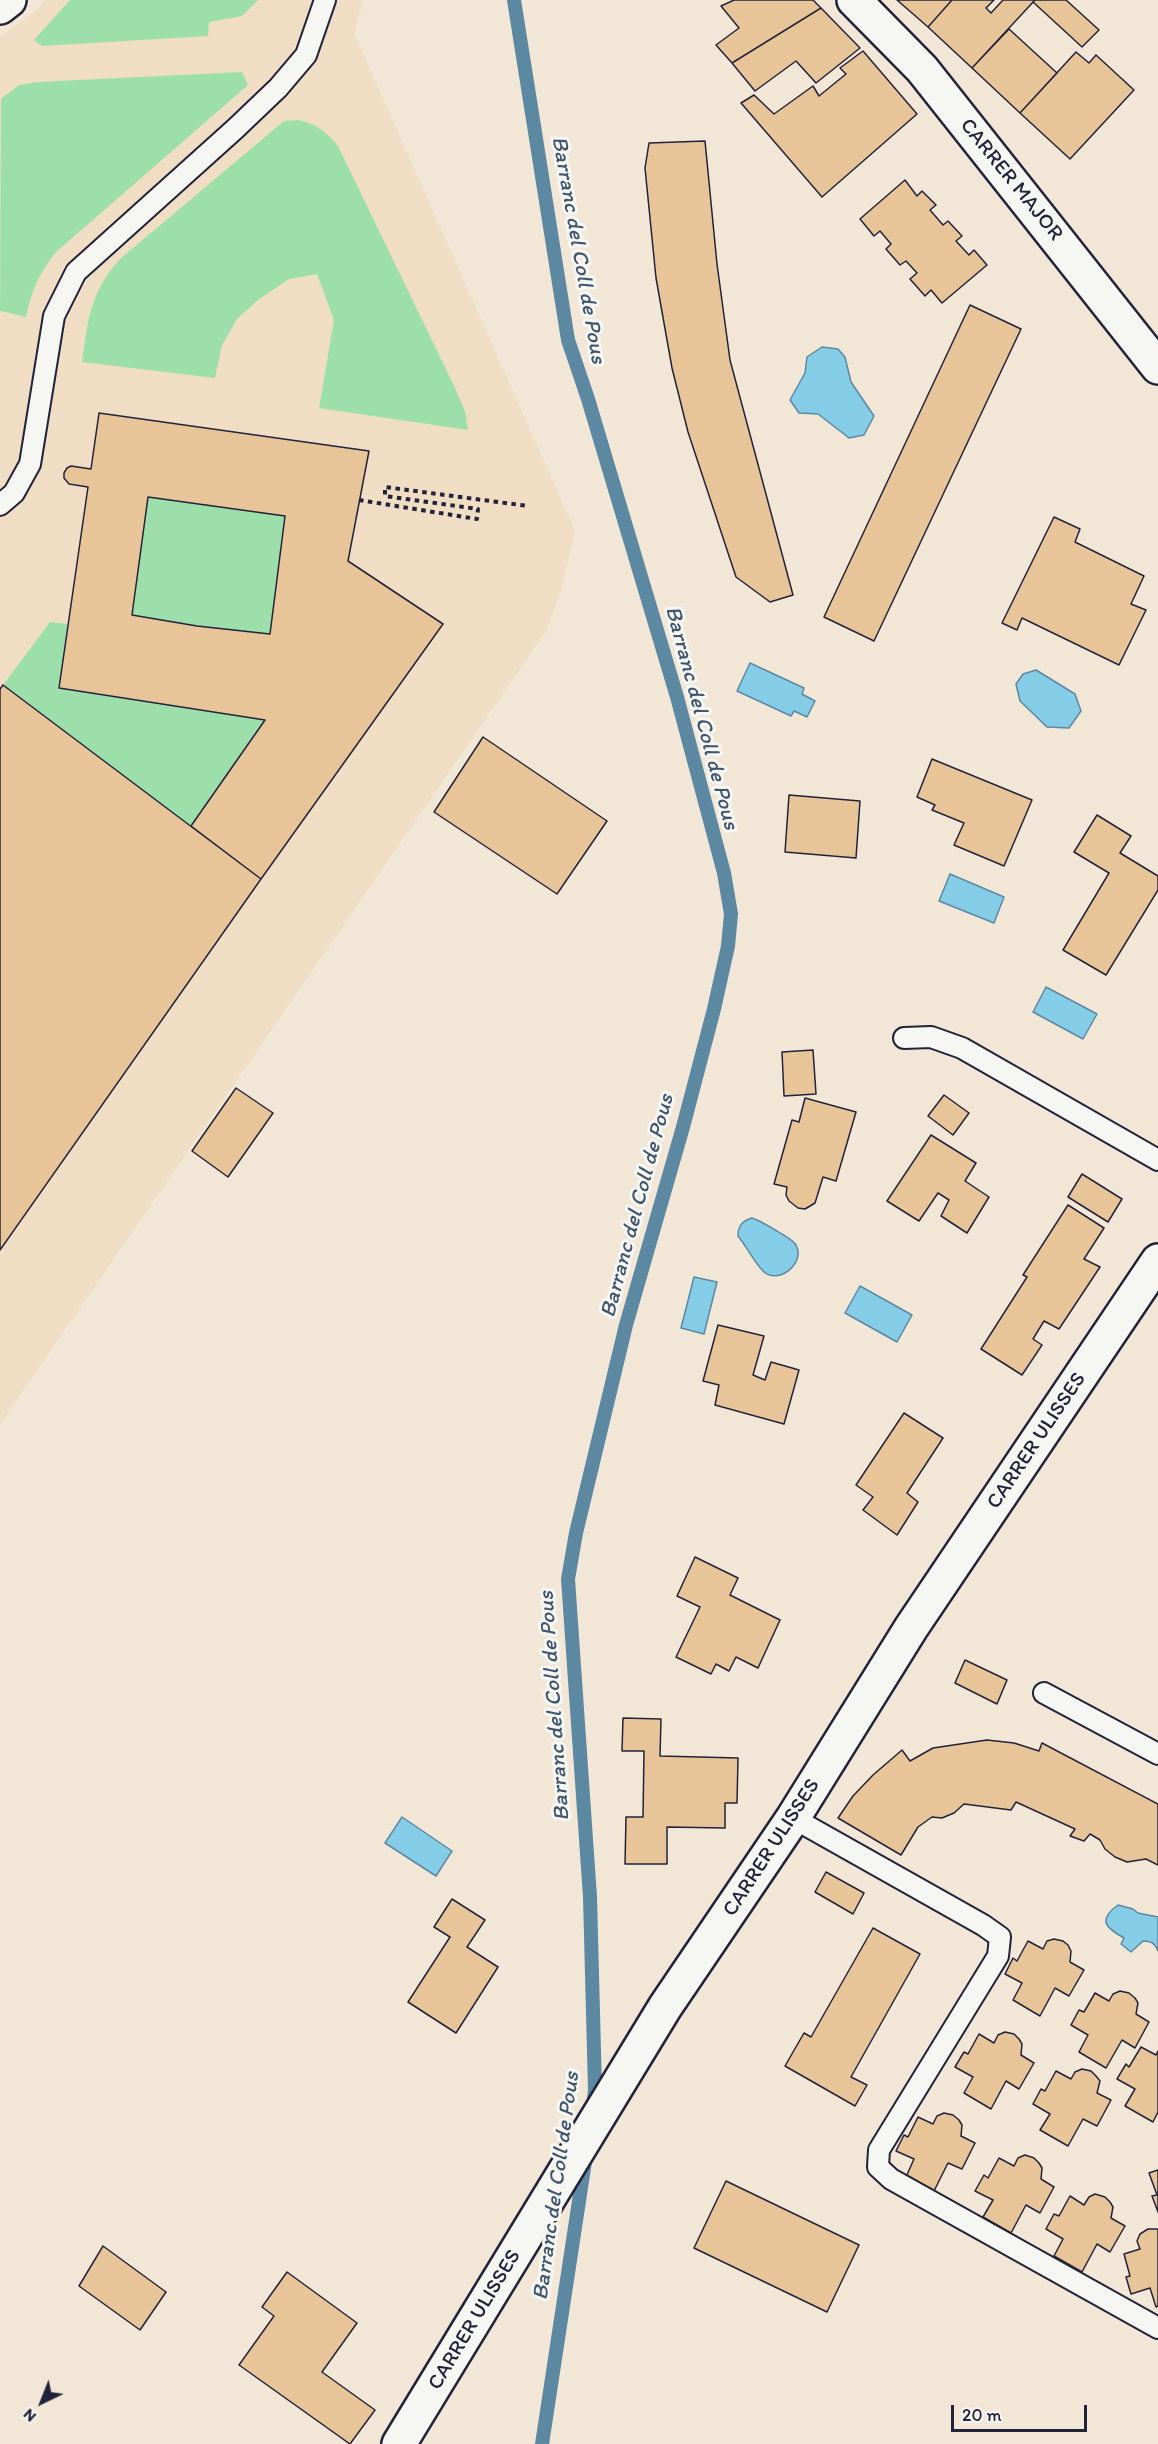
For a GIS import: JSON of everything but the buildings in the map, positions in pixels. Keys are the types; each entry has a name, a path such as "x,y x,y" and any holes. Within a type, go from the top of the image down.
{"street":[{"path":"0,7 9,0"},
{"name":"CARRER MAJOR","path":"854,0 922,69 1158,368"},
{"name":"CARRER ULISSES","path":"399,2444 665,2007 793,1818 911,1628 1158,1261"}],"lane":[{"path":"0,506 14,494 30,464 54,316 76,272 278,88 306,55 325,0"},
{"path":"904,1038 931,1037 962,1048 1158,1160"},
{"path":"1044,1693 1158,1754"},
{"path":"793,1818 983,1924 1000,1937 998,1956 879,2150 878,2167 891,2180 1158,2328"}],"path":[{"path":"359,500 477,519 478,509 385,496 385,487 528,506"}],"shaded area":[{"path":"45,0 363,0 354,33 575,531 562,587 546,631 0,1424 0,37 38,9"}],"green space":[{"path":"70,0 258,0 242,16 209,22 208,36 42,46 34,40"},
{"path":"242,72 248,85 56,252 37,282 26,317 0,311 1,99 19,85 38,82"},
{"path":"298,120 320,129 338,146 456,390 465,411 468,430 319,408 334,320 317,274 289,279 259,299 237,319 222,345 215,378 82,362 96,295 120,259 284,121"},
{"path":"148,497 285,516 270,634 197,626 132,615"},
{"path":"50,622 68,624 59,688 265,720 191,826 3,685"}],"water":[{"path":"822,347 838,349 845,357 851,382 874,416 864,435 849,438 818,414 799,413 790,400 805,373 807,357"},
{"path":"750,663 804,688 802,694 815,701 807,717 794,711 791,716 737,691"},
{"path":"1036,670 1075,694 1081,711 1069,728 1047,727 1020,701 1016,684 1023,674"},
{"path":"950,874 1004,897 994,923 939,901"},
{"path":"1046,987 1097,1014 1083,1039 1033,1012"},
{"path":"752,1218 785,1236 796,1245 797,1259 794,1265 783,1274 769,1275 763,1271 738,1236 741,1224"},
{"path":"694,1277 717,1282 704,1334 681,1328"},
{"path":"860,1286 912,1315 897,1342 845,1313"},
{"path":"402,1817 452,1851 436,1876 385,1843"},
{"path":"1118,1905 1133,1909 1138,1913 1158,1917 1158,1951 1154,1944 1148,1941 1143,1941 1131,1952 1121,1944 1124,1938 1106,1923 1111,1910"}],"waterway":[{"name":"Barranc del Coll de Pous","path":"514,0 568,340 588,399 677,697 724,873 731,914 728,946 714,1009 626,1325 576,1533 568,1579 590,1897 595,2090 593,2106"},
{"name":"Barranc del Coll de Pous","path":"542,2444 586,2155"}]}
